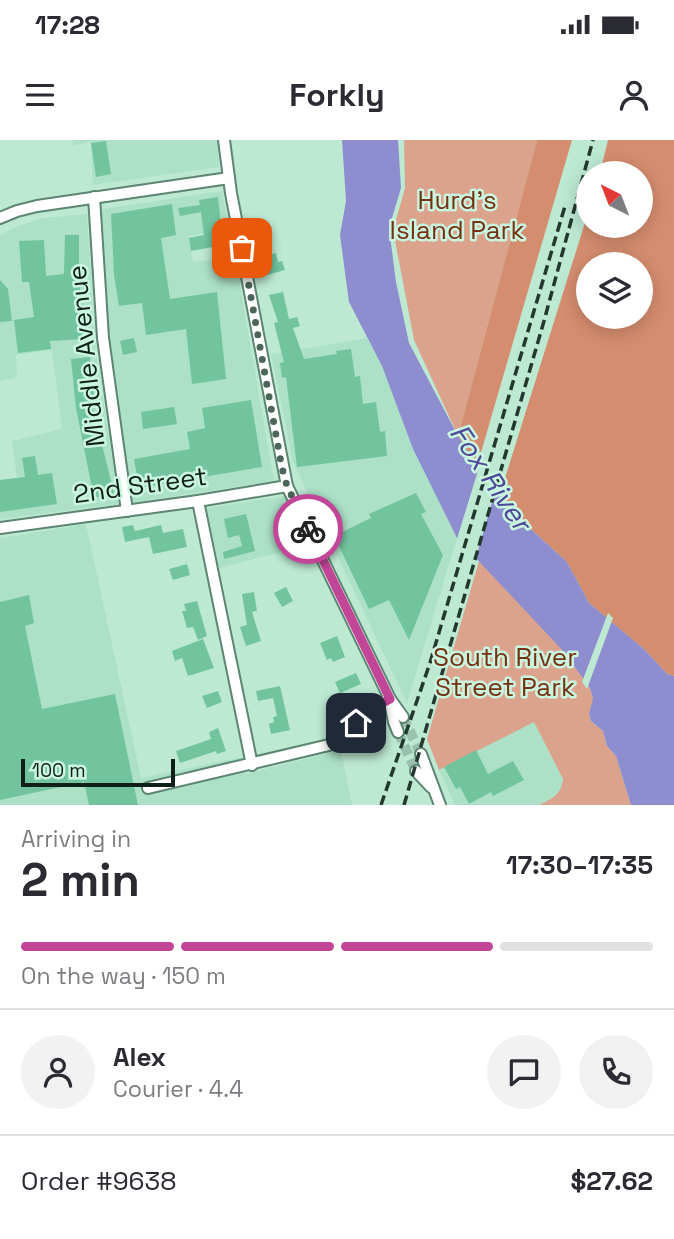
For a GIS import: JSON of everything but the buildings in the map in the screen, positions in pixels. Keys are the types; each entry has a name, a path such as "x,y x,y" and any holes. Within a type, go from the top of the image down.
{"street":[{"path":"224,140 287,486 390,699 403,717"},
{"path":"0,218 27,208 229,178"},
{"name":"Middle Avenue","path":"94,197 103,338 127,511"},
{"name":"2nd Street","path":"0,528 287,486"},
{"path":"198,501 253,765"},
{"path":"390,699 398,733"},
{"path":"148,788 253,765 335,742 373,708 390,699"},
{"path":"421,754 429,770 431,787"},
{"path":"416,771 431,787 440,805"}],"shaded area":[{"path":"73,140 218,140 219,167 93,185 91,142 72,146"},
{"path":"537,140 572,140 477,466 458,436"},
{"path":"608,140 674,140 674,676 667,674 645,650 589,603 567,562 523,522 500,494 580,238 653,238 653,161 603,161"},
{"path":"222,191 230,230 188,236 193,262 235,256 274,481 130,503 109,338 102,209"},
{"path":"87,214 95,345 119,504 0,519 0,480 17,478 12,441 62,429 52,350 16,355 17,377 0,381 0,236 15,227 43,218"},
{"path":"367,338 382,366 413,449 457,538 407,703 293,462 271,354"},
{"path":"284,496 309,545 219,568 207,508"},
{"path":"86,524 141,778 242,757 245,774 341,750 352,805 0,805 0,538"},
{"path":"534,721 563,779 556,797 539,805 455,805 439,770"}],"green space":[{"name":"Hurd's Island Park","path":"404,140 537,140 458,436 414,340 393,230 405,188"},
{"name":"South River Street Park","path":"479,561 565,652 590,688 593,698 589,715 591,721 603,731 607,746 616,756 631,805 539,805 555,796 563,779 534,722 439,770 427,739"}],"water":[{"path":"342,140 398,140 401,188 389,228 396,282 409,343 458,436 477,466 523,522 567,562 589,603 645,650 667,674 674,676 674,805 631,805 616,756 607,746 603,731 591,721 589,714 593,698 590,688 564,652 457,538 413,449 382,366 349,302 340,235 346,201"}],"pier":[{"path":"480,464 497,485 475,561 456,542"},
{"path":"608,613 613,618 587,689 582,682"}],"tunnel":[{"path":"403,717 421,754"},
{"path":"398,732 416,771"}],"railway":[{"path":"404,805 544,321 593,140"},
{"path":"381,805 430,663 565,206"}],"way so far":[{"path":"242,248 282,468 287,486 308,529"}],"route":[{"path":"308,529 390,699 373,708 356,723"}],"water label":[{"name":"Fox River","path":"491,477"}]}
